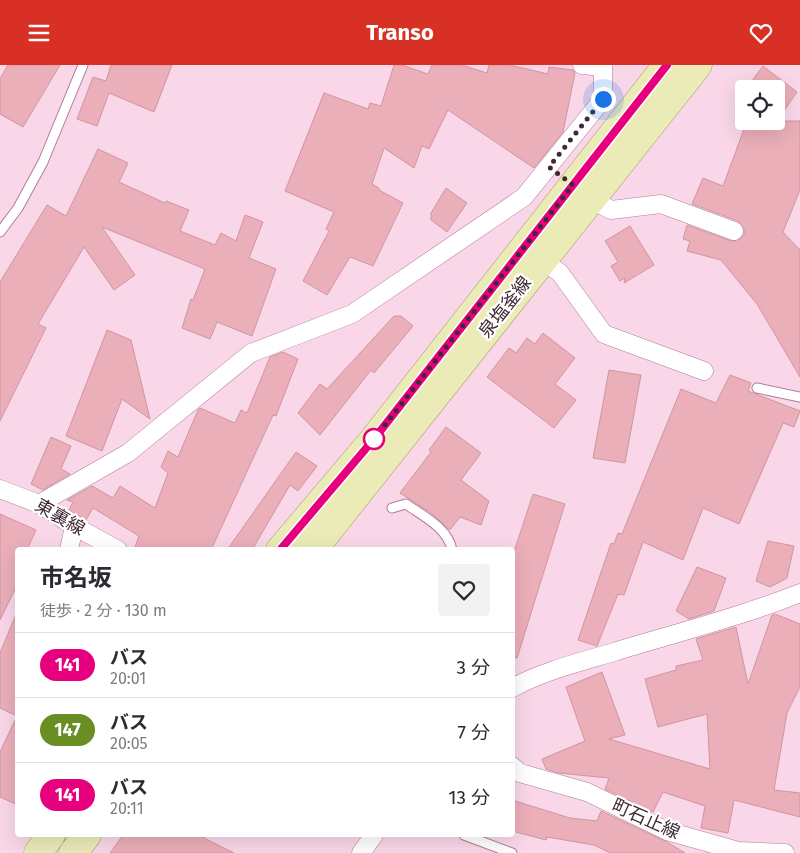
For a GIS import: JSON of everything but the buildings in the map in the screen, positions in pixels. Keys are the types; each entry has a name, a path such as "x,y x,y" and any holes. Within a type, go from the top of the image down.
{"main road":[{"path":"283,547 582,192 667,65"},
{"name":"泉塩釜線","path":"315,547 543,260 582,192 698,65"},
{"path":"38,853 50,837"},
{"path":"73,853 85,837"}],"street":[{"path":"39,504 128,453 252,353 352,314 524,197 603,99 603,66 582,65"},
{"path":"549,167 610,210 661,204 734,231"},
{"path":"543,260 560,273 604,334 704,371"},
{"name":"東裏線","path":"0,489 39,504 113,547"},
{"path":"70,547 74,525"},
{"path":"515,686 575,663 762,608 800,593"},
{"name":"町石止線","path":"515,769 520,773 587,792 667,831 738,851 784,853"},
{"path":"361,853 373,837"}],"lane":[{"path":"0,233 18,208 43,162 83,65"},
{"path":"757,388 800,397"},
{"path":"392,508 406,504 438,527 450,540 451,547"},
{"path":"469,837 512,853"}],"bus line":[{"name":"141","path":"283,547 374,439 667,65"}],"route":[{"path":"374,439 573,185 549,167 603,99"}]}
